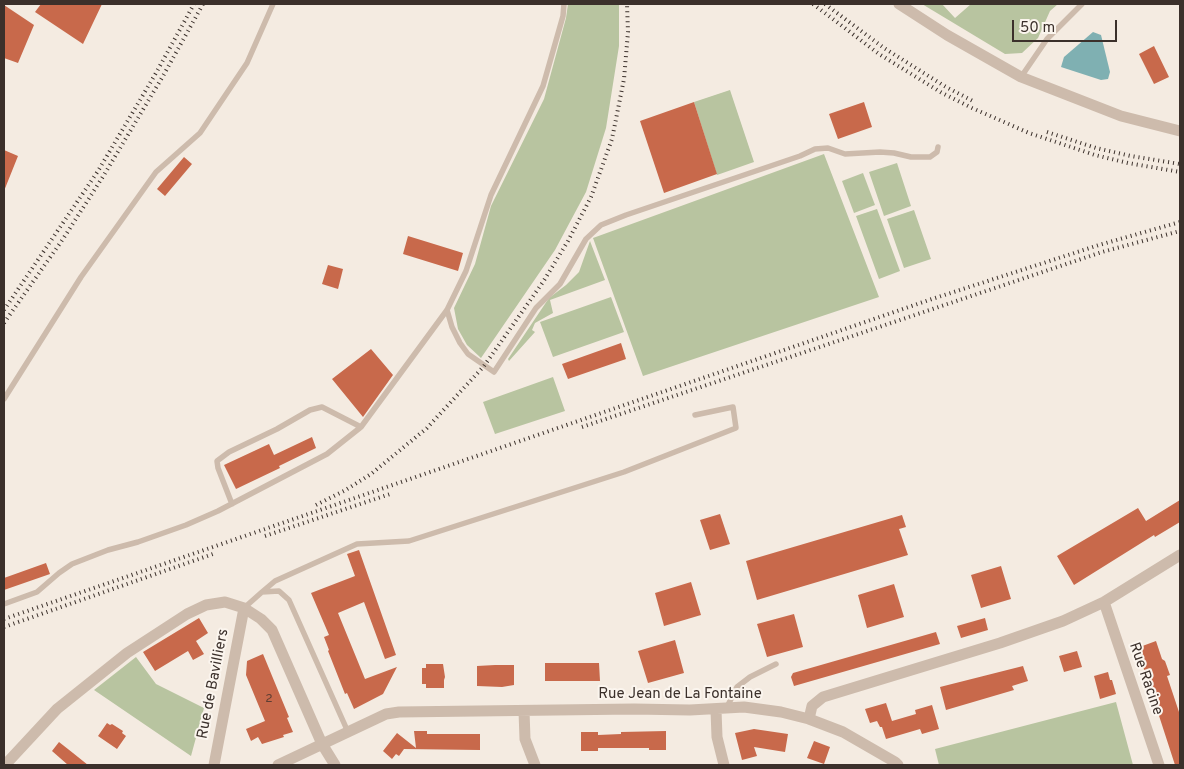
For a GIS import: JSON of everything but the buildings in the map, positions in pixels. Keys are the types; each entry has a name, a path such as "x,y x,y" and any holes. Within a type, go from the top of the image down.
{"street":[{"path":"900,4 947,35 1021,77 1121,116 1180,131"},
{"path":"809,719 812,706 822,697 1000,643 1063,621 1104,602 1180,555"},
{"path":"5,765 57,709 127,653 187,614 206,605 225,602 244,608 261,619 272,630 322,744 335,765"},
{"name":"Rue Racine","path":"1104,602 1159,765"},
{"name":"Rue de Bavilliers","path":"214,765 244,608"},
{"name":"Rue Jean de La Fontaine","path":"322,744 386,714 399,712 721,709 744,707 781,712 809,719 843,732 898,765"},
{"path":"721,709 718,736 724,765"},
{"path":"524,711 525,739 535,765"},
{"path":"278,765 322,744"}],"lane":[{"path":"4,399 81,277 156,172 200,133 211,117 247,63 274,4"},
{"path":"4,604 37,592 72,564 108,550 138,542 186,525 232,504 327,454 361,426 447,310 466,271 491,195 543,86 563,16 564,4"},
{"path":"1021,77 1047,39 1082,4"},
{"path":"447,310 460,344 468,354 494,372 536,308 560,284 586,238 601,225 800,156 815,149 828,148 845,154 894,153 911,157 930,157 937,152 938,147"},
{"path":"244,608 275,581 357,544 409,541 624,472 736,428 733,406 695,415"},
{"path":"232,504 217,461 229,452 277,429 310,410 322,407 361,426"},
{"path":"262,592 279,591 289,600 348,732"},
{"path":"721,709 737,687 750,677 776,664"}],"green space":[{"path":"568,4 619,4 619,46 606,128 586,192 555,250 481,358 467,345 458,329 454,308 475,264 491,206 544,99"},
{"path":"922,4 942,4 955,18 971,4 1058,4 1050,11 1038,38 1022,53 1005,54"},
{"path":"730,90 754,162 717,175 694,102"},
{"path":"824,154 879,297 643,376 593,238"},
{"path":"897,163 911,206 884,216 869,172"},
{"path":"863,173 875,205 854,213 842,181"},
{"path":"877,209 900,271 879,279 856,216"},
{"path":"914,210 931,259 904,268 887,219"},
{"path":"590,241 605,280 550,300 553,313 535,323 532,330 535,332 509,361 508,359 549,298 579,272"},
{"path":"611,297 624,332 553,357 540,322"},
{"path":"553,377 565,411 495,434 483,402"},
{"path":"136,657 156,684 204,708 191,756 94,690"},
{"path":"1116,702 1133,765 939,765 935,749"}],"water":[{"path":"1093,32 1101,35 1110,72 1108,79 1101,80 1061,67 1064,57"}],"railway":[{"path":"4,310 98,171 194,4"},
{"path":"4,323 63,239 104,175 203,4"},
{"path":"316,505 344,491 371,474 427,428 484,366 543,282 568,241 591,197 612,139 624,79 628,32 627,4"},
{"path":"813,4 879,54 942,93 972,108 1029,133 1095,155 1180,172"},
{"path":"825,4 884,48 946,87 973,101"},
{"path":"1047,132 1096,148 1180,164"},
{"path":"4,619 929,300 1099,245 1180,222"},
{"path":"582,427 1102,252 1180,231"},
{"path":"265,536 393,493"},
{"path":"4,627 213,554"}]}
